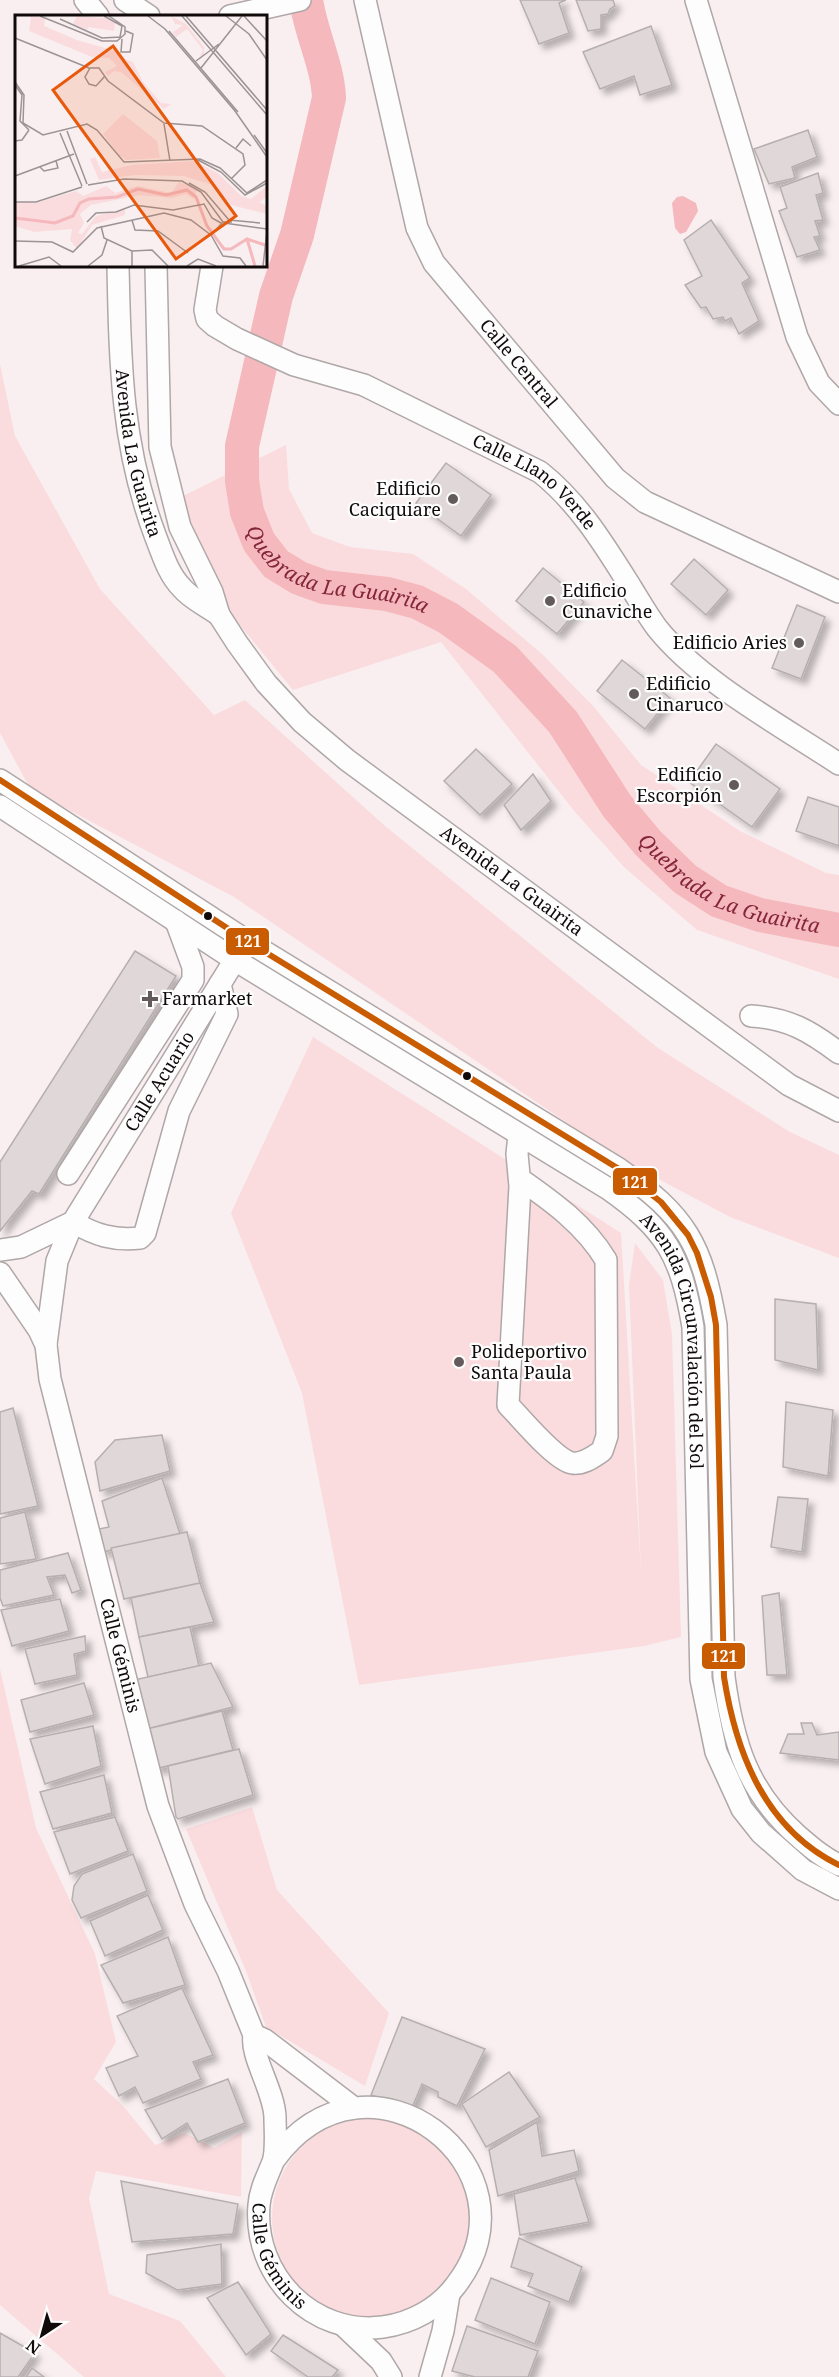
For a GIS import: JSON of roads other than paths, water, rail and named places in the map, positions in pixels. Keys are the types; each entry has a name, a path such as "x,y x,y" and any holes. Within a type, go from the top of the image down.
{"street":[{"path":"85,0 97,15"},
{"path":"112,0 122,15"},
{"path":"125,0 148,15"},
{"path":"150,0 157,15"},
{"path":"234,15 300,0"},
{"name":"Calle Central","path":"365,0 417,228 434,263 615,478 645,502 839,592"},
{"path":"696,0 797,337 819,382 839,404"},
{"name":"Avenida La Guairita","path":"118,267 125,424 138,484 168,569 182,589 219,615"},
{"name":"Avenida La Guairita","path":"156,267 160,447 180,527 212,592 219,615 266,683 302,722 346,760 789,1085 839,1111"},
{"name":"Calle Llano Verde","path":"212,267 206,300 207,319 237,339 294,365 364,385 540,472 558,487 596,532 657,628 687,658 716,682 839,764"},
{"name":"Avenida Circunvalación del Sol","path":"0,780 248,941 619,1169 646,1188 688,1233 701,1257 709,1282 717,1347 724,1677 737,1745 761,1797 778,1818 816,1852 839,1865"},
{"name":"Avenida Circunvalación del Sol","path":"0,806 235,960 607,1188 632,1206 669,1245 680,1265 687,1287 693,1327 702,1679 706,1715 716,1752 742,1809 761,1833 803,1870 839,1889"},
{"path":"69,1174 193,980 193,967 176,921"},
{"name":"Calle Acuario","path":"46,1345 57,1261 73,1222 248,941"},
{"path":"0,1250 21,1247 73,1222 91,1232 110,1238 140,1238 145,1233 179,1111 228,1014 220,984"},
{"path":"751,1016 776,1017 805,1030 839,1053"},
{"path":"519,1135 517,1154 520,1179 508,1405 556,1453 570,1463 583,1463 602,1451 607,1436 606,1260 591,1239 562,1209 520,1179"},
{"path":"607,1188 619,1169"},
{"name":"Calle Géminis","path":"0,1273 23,1303 46,1345 50,1379 158,1806 195,1904 228,1971 254,2035 252,2045 271,2092 275,2114 274,2160"},
{"path":"254,2035 265,2040 354,2108"},
{"name":"Calle Géminis","path":"377,2107 420,2120 439,2133 455,2149 468,2168 476,2189 479,2212 478,2234 473,2256 463,2276 449,2294 423,2314 392,2326 359,2328 343,2325 321,2317 293,2297 272,2270 263,2249 258,2226 259,2203 264,2181 274,2160 300,2130 317,2120 354,2108 377,2107"},
{"name":"Calle Géminis","path":"430,2377 443,2331 449,2294"},
{"name":"Calle Géminis","path":"343,2325 381,2361 391,2377"}],"waterway":[{"name":"Quebrada La Guairita","path":"306,0 326,74 329,98 297,235 276,296 242,446 242,481 247,512 259,542 276,564 299,578 324,587 387,594 417,602 448,618 505,659 563,722 617,806 648,843 685,879 719,901 760,915 839,930"}],"place":[{"name":"Edificio Caciquiare","path":"453,499"},
{"name":"Edificio Cunaviche","path":"550,601"},
{"name":"Edificio Aries","path":"799,643"},
{"name":"Edificio Cinaruco","path":"634,694"},
{"name":"Edificio Escorpión","path":"734,785"},
{"name":"Farmarket","path":"150,999"},
{"name":"Polideportivo Santa Paula","path":"459,1362"}]}
